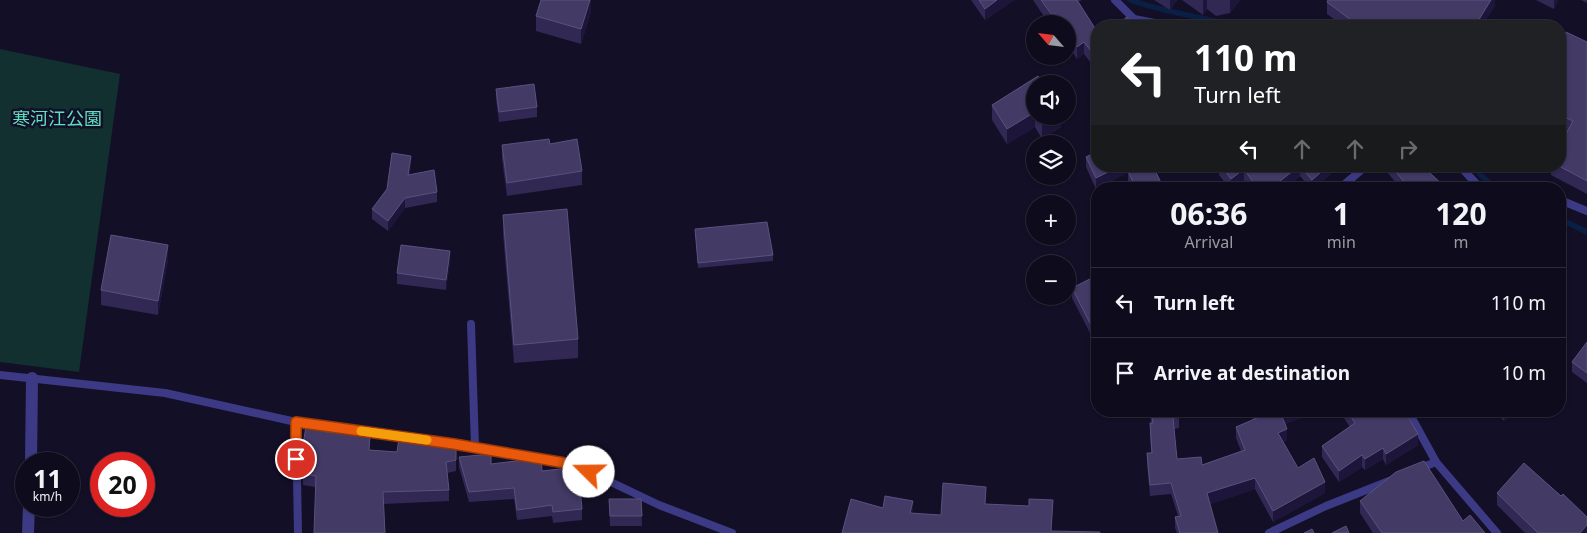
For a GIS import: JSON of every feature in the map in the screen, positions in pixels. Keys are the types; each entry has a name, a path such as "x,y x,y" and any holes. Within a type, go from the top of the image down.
{"street":[{"path":"31,452 32,378"},
{"path":"28,533 29,517"}],"lane":[{"path":"1115,0 1134,20"},
{"path":"1346,182 1357,172"},
{"path":"1465,172 1475,182"},
{"path":"1566,202 1587,211"},
{"path":"471,324 475,447"},
{"path":"0,375 165,393 296,422 475,447 571,464 659,505 732,533"},
{"path":"1411,417 1436,462 1497,533"},
{"path":"296,422 298,533"},
{"path":"1409,473 1436,462"},
{"path":"1270,533 1326,506 1400,477"}],"green space":[{"name":"寒河江公園","path":"0,49 120,74 79,372 0,362"}],"building":[{"path":"541,0 590,0 581,29 536,16"},
{"path":"979,0 997,0 985,9"},
{"path":"1041,0 1077,0 1091,22 1091,51 1084,42 1077,47 1076,45 1076,15 1056,15 1055,13 1052,15"},
{"path":"1328,0 1491,0 1479,20 1351,20 1327,2"},
{"path":"1566,32 1587,42 1587,181 1566,170 1566,134 1573,121 1566,118"},
{"path":"534,84 537,107 499,112 496,89"},
{"path":"1026,84 1026,117 1007,129 992,105"},
{"path":"549,139 550,144 577,139 582,171 507,183 502,145"},
{"path":"392,153 411,156 408,175 434,170 437,192 405,198 388,221 372,209 387,189"},
{"path":"1091,154 1091,168 1086,157"},
{"path":"1093,172 1108,172 1096,178"},
{"path":"1128,172 1156,172 1161,182 1133,182"},
{"path":"1226,172 1240,172 1231,179"},
{"path":"1246,172 1291,172 1279,182 1253,182"},
{"path":"1305,172 1321,172 1312,180"},
{"path":"1396,172 1429,172 1440,182 1404,182"},
{"path":"567,209 578,339 514,345 503,215"},
{"path":"767,222 773,255 698,263 695,229"},
{"path":"111,235 168,245 158,301 101,290"},
{"path":"401,245 450,251 446,280 397,273"},
{"path":"1091,278 1091,325 1076,296 1076,286"},
{"path":"1587,342 1587,373 1572,362"},
{"path":"1152,417 1179,417 1173,418 1177,459 1201,457 1202,465 1245,450 1236,427 1257,417 1282,417 1287,429 1278,433 1298,468 1314,458 1325,482 1273,511 1255,478 1207,493 1218,533 1180,533 1175,517 1181,516 1171,483 1150,485 1147,453 1152,453 1150,423 1153,423"},
{"path":"1351,417 1408,417 1418,434 1386,454 1383,448 1365,459 1362,455 1339,471 1322,446 1355,423"},
{"path":"306,426 326,429 325,432 370,435 369,450 397,452 399,438 432,442 456,441 456,460 446,462 449,490 383,492 385,533 314,533 316,476 303,474 302,452"},
{"path":"491,454 491,464 541,458 542,471 578,467 582,509 553,512 552,505 517,510 514,488 469,492 459,457"},
{"path":"1424,461 1463,521 1470,515 1485,533 1382,533 1360,501 1396,472"},
{"path":"1524,463 1561,496 1563,494 1587,517 1587,525 1580,533 1538,533 1497,493"},
{"path":"943,483 986,487 985,504 1029,506 1029,499 1053,500 1051,531 1100,533 842,533 851,499 883,508 885,496 913,501 910,513 941,515"},
{"path":"609,499 641,499 642,516 610,516"},
{"path":"1346,526 1349,533 1332,533"},
{"path":"1312,529 1314,533 1304,533"}],"waterway":[{"path":"1130,0 1210,20"},
{"path":"1478,172 1488,182"},
{"path":"1566,222 1587,232"}],"slow traffic":[{"path":"361,431 427,440"}],"route":[{"path":"296,459 296,422 454,444 571,464 589,472"}]}
